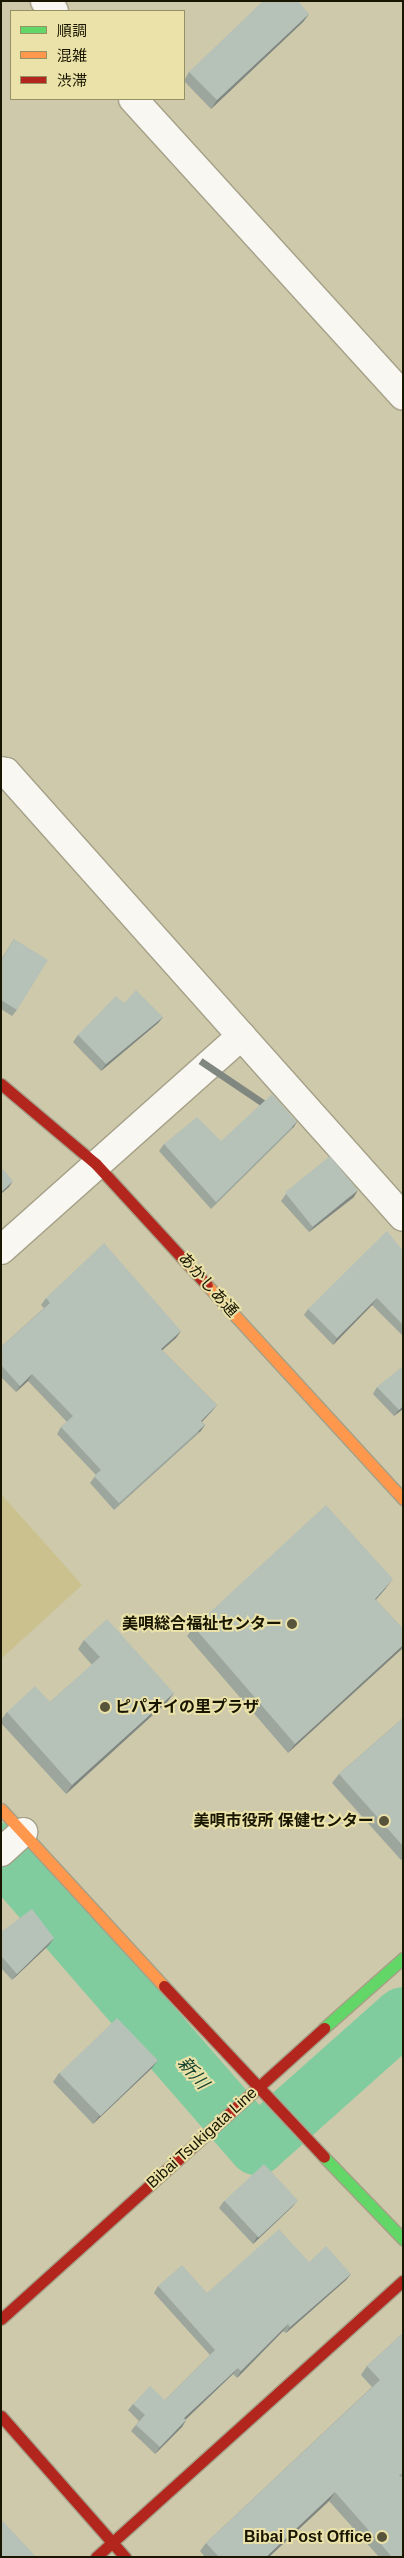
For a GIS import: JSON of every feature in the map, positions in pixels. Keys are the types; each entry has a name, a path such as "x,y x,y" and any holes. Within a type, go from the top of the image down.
{"street":[{"path":"134,100 403,396"},
{"path":"1,771 6,772 403,1217"},
{"path":"1,1250 241,1036"},
{"name":"あかしあ通","path":"1,1084 96,1164 403,1499"},
{"path":"1,1808 258,2088 403,2239"},
{"path":"1,1852 23,1832"},
{"name":"Bibai Tsukigata Line","path":"1,2319 403,1958"},
{"path":"96,2557 403,2281"},
{"path":"1,2416 125,2557"}],"shaded area":[{"path":"1,1494 82,1585 1,1659"}],"building":[{"path":"263,1 298,1 309,14 217,100 189,72"},
{"path":"14,939 48,960 17,1010 1,1000 1,961"},
{"path":"136,990 163,1017 106,1064 78,1035 116,996 124,1003"},
{"path":"272,1094 297,1122 216,1202 164,1144 197,1117 221,1141"},
{"path":"330,1156 358,1190 313,1227 285,1193"},
{"path":"1,1167 13,1181 1,1192"},
{"path":"387,1231 403,1251 403,1325 377,1298 337,1338 308,1309"},
{"path":"104,1243 181,1331 161,1349 217,1405 201,1421 205,1425 119,1503 94,1476 101,1470 61,1427 73,1416 32,1374 20,1386 1,1365 1,1347 50,1303 46,1298"},
{"path":"403,1366 403,1406 399,1410 377,1387"},
{"name":"美唄総合福祉センター","path":"326,1505 393,1579 375,1599 403,1629 403,1645 295,1744 194,1627"},
{"name":"ピパオイの里プラザ","path":"107,1619 174,1693 72,1785 7,1712 35,1686 50,1702 100,1657 84,1640"},
{"name":"美唄市役所 保健センター","path":"403,1718 403,1846 339,1774"},
{"path":"32,1909 54,1938 17,1974 1,1956 1,1932"},
{"path":"117,2018 158,2060 100,2116 59,2074"},
{"path":"264,2164 298,2201 259,2237 225,2201"},
{"path":"279,2229 309,2262 326,2246 351,2274 290,2327 288,2324 241,2371 238,2368 184,2418 186,2420 160,2447 136,2425 145,2415 133,2404 150,2386 165,2400 215,2350 158,2286 182,2265 207,2293"},
{"path":"403,2333 403,2473 399,2475 403,2479 403,2557 392,2557 335,2492 266,2557 219,2557 206,2543 380,2380 367,2366"},
{"path":"1,2519 36,2557 1,2557"}],"waterway":[{"name":"新川","path":"1,1852 257,2146 403,2016"}],"traffic: fast":[{"path":"324,2028 403,1958"},
{"path":"324,2157 403,2239"}],"traffic: slow":[{"path":"207,1285 403,1499"},
{"path":"1,1809 164,1986"}],"traffic: jam":[{"path":"1,1084 96,1164 207,1285"},
{"path":"164,1986 324,2157"},
{"path":"1,2319 324,2028"},
{"path":"96,2557 403,2281"},
{"path":"1,2416 125,2557"}],"place":[{"name":"美唄総合福祉センター","path":"292,1624"},
{"name":"ピパオイの里プラザ","path":"105,1707"},
{"name":"美唄市役所 保健センター","path":"384,1821"},
{"name":"Bibai Post Office","path":"382,2537"}]}
